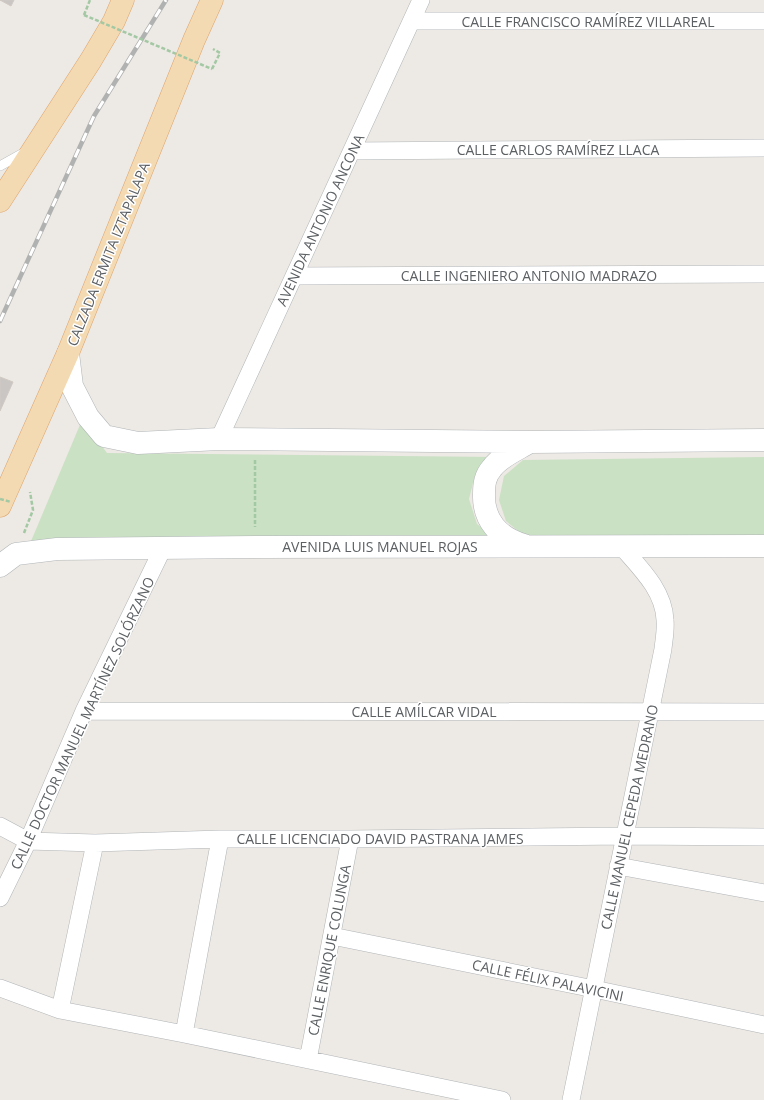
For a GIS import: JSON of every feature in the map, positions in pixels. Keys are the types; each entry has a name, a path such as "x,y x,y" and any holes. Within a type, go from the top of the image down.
{"main road":[{"path":"0,201 91,60 114,21 123,0"},
{"name":"CALZADA ERMITA IZTAPALAPA","path":"6,504 191,47 212,0"}],"street":[{"name":"AVENIDA ANTONIO ANCONA","path":"219,439 421,0"},
{"name":"CALLE FRANCISCO RAMÍREZ VILLAREAL","path":"412,21 764,21"},
{"name":"CALLE CARLOS RAMÍREZ LLACA","path":"352,151 764,148"},
{"name":"CALLE INGENIERO ANTONIO MADRAZO","path":"294,276 764,274"},
{"path":"68,352 72,386 88,416 104,436 138,443 219,439 530,442 764,440"},
{"path":"530,442 499,460 491,469 485,477 484,500 485,511 496,529 511,541 535,546"},
{"name":"CALLE MANUEL CEPEDA MEDRANO","path":"571,1100 618,866 664,649 665,619 660,598 649,579 621,546"},
{"name":"AVENIDA LUIS MANUEL ROJAS","path":"0,566 16,554 57,549 764,546"},
{"name":"CALLE DOCTOR MANUEL MARTÍNEZ SOLÓRZANO","path":"0,898 28,841 84,711 163,548"},
{"name":"CALLE AMÍLCAR VIDAL","path":"84,711 764,712"},
{"name":"CALLE LICENCIADO DAVID PASTRANA JAMES","path":"0,826 28,841 95,843 220,839 625,836 764,837"},
{"path":"184,1034 220,839"},
{"name":"CALLE ENRIQUE COLUNGA","path":"308,1060 350,839"},
{"path":"60,1010 95,843"},
{"path":"618,866 764,893"},
{"name":"CALLE FÉLIX PALAVICINI","path":"332,936 764,1025"},
{"path":"0,988 60,1010 184,1034 502,1100"}],"lane":[{"path":"0,166 35,146"}],"path":[{"path":"90,0 84,15 212,69 220,53"},
{"path":"254,440 255,547"},
{"path":"0,500 6,504"}],"green space":[{"path":"82,420 107,453 496,457 475,475 469,499 477,524 497,540 29,546"},
{"path":"764,457 764,540 523,535 506,521 499,500 504,476 523,460"}],"building":[{"path":"0,0 14,0 11,6"},
{"path":"0,377 13,382 0,411"}],"railway":[{"path":"0,321 94,116 166,0"}]}
